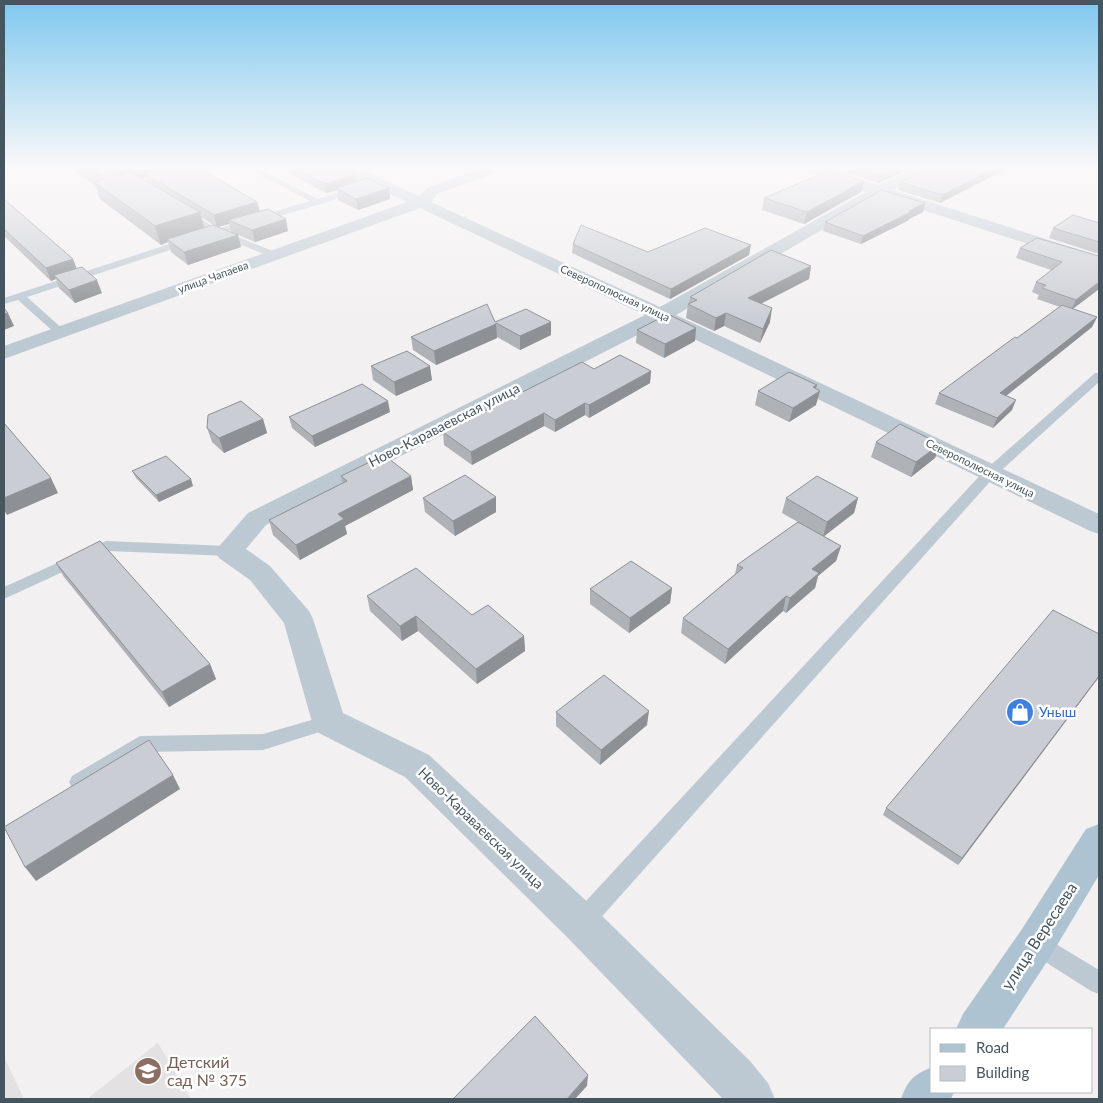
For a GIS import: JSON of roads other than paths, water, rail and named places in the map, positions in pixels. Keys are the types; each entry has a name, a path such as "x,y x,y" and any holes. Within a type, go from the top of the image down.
{"main road":[{"name":"улица Вересаева","path":"979,1028 1036,943 1099,841"}],"street":[{"name":"улица Чапаева","path":"4,353 374,219"},
{"name":"Северополюсная улица","path":"459,219 1099,525"},
{"name":"Ново-Караваевская улица","path":"229,551 257,519 661,315 828,219"},
{"path":"970,219 1099,262"},
{"path":"229,551 260,573 298,619 329,722"},
{"name":"Ново-Караваевская улица","path":"329,722 417,766 581,922 734,1077 752,1099"}],"lane":[{"path":"195,219 216,232 275,255"},
{"path":"4,301 259,219"},
{"path":"20,296 60,332"},
{"path":"581,922 990,472 1099,376"},
{"path":"4,592 106,546 229,551"},
{"path":"68,790 140,744 263,742 329,722"},
{"path":"1036,943 1099,983"}],"place":[{"name":"Уныш","path":"1020,712"},
{"name":"Детский сад № 375","path":"148,1071"}]}
